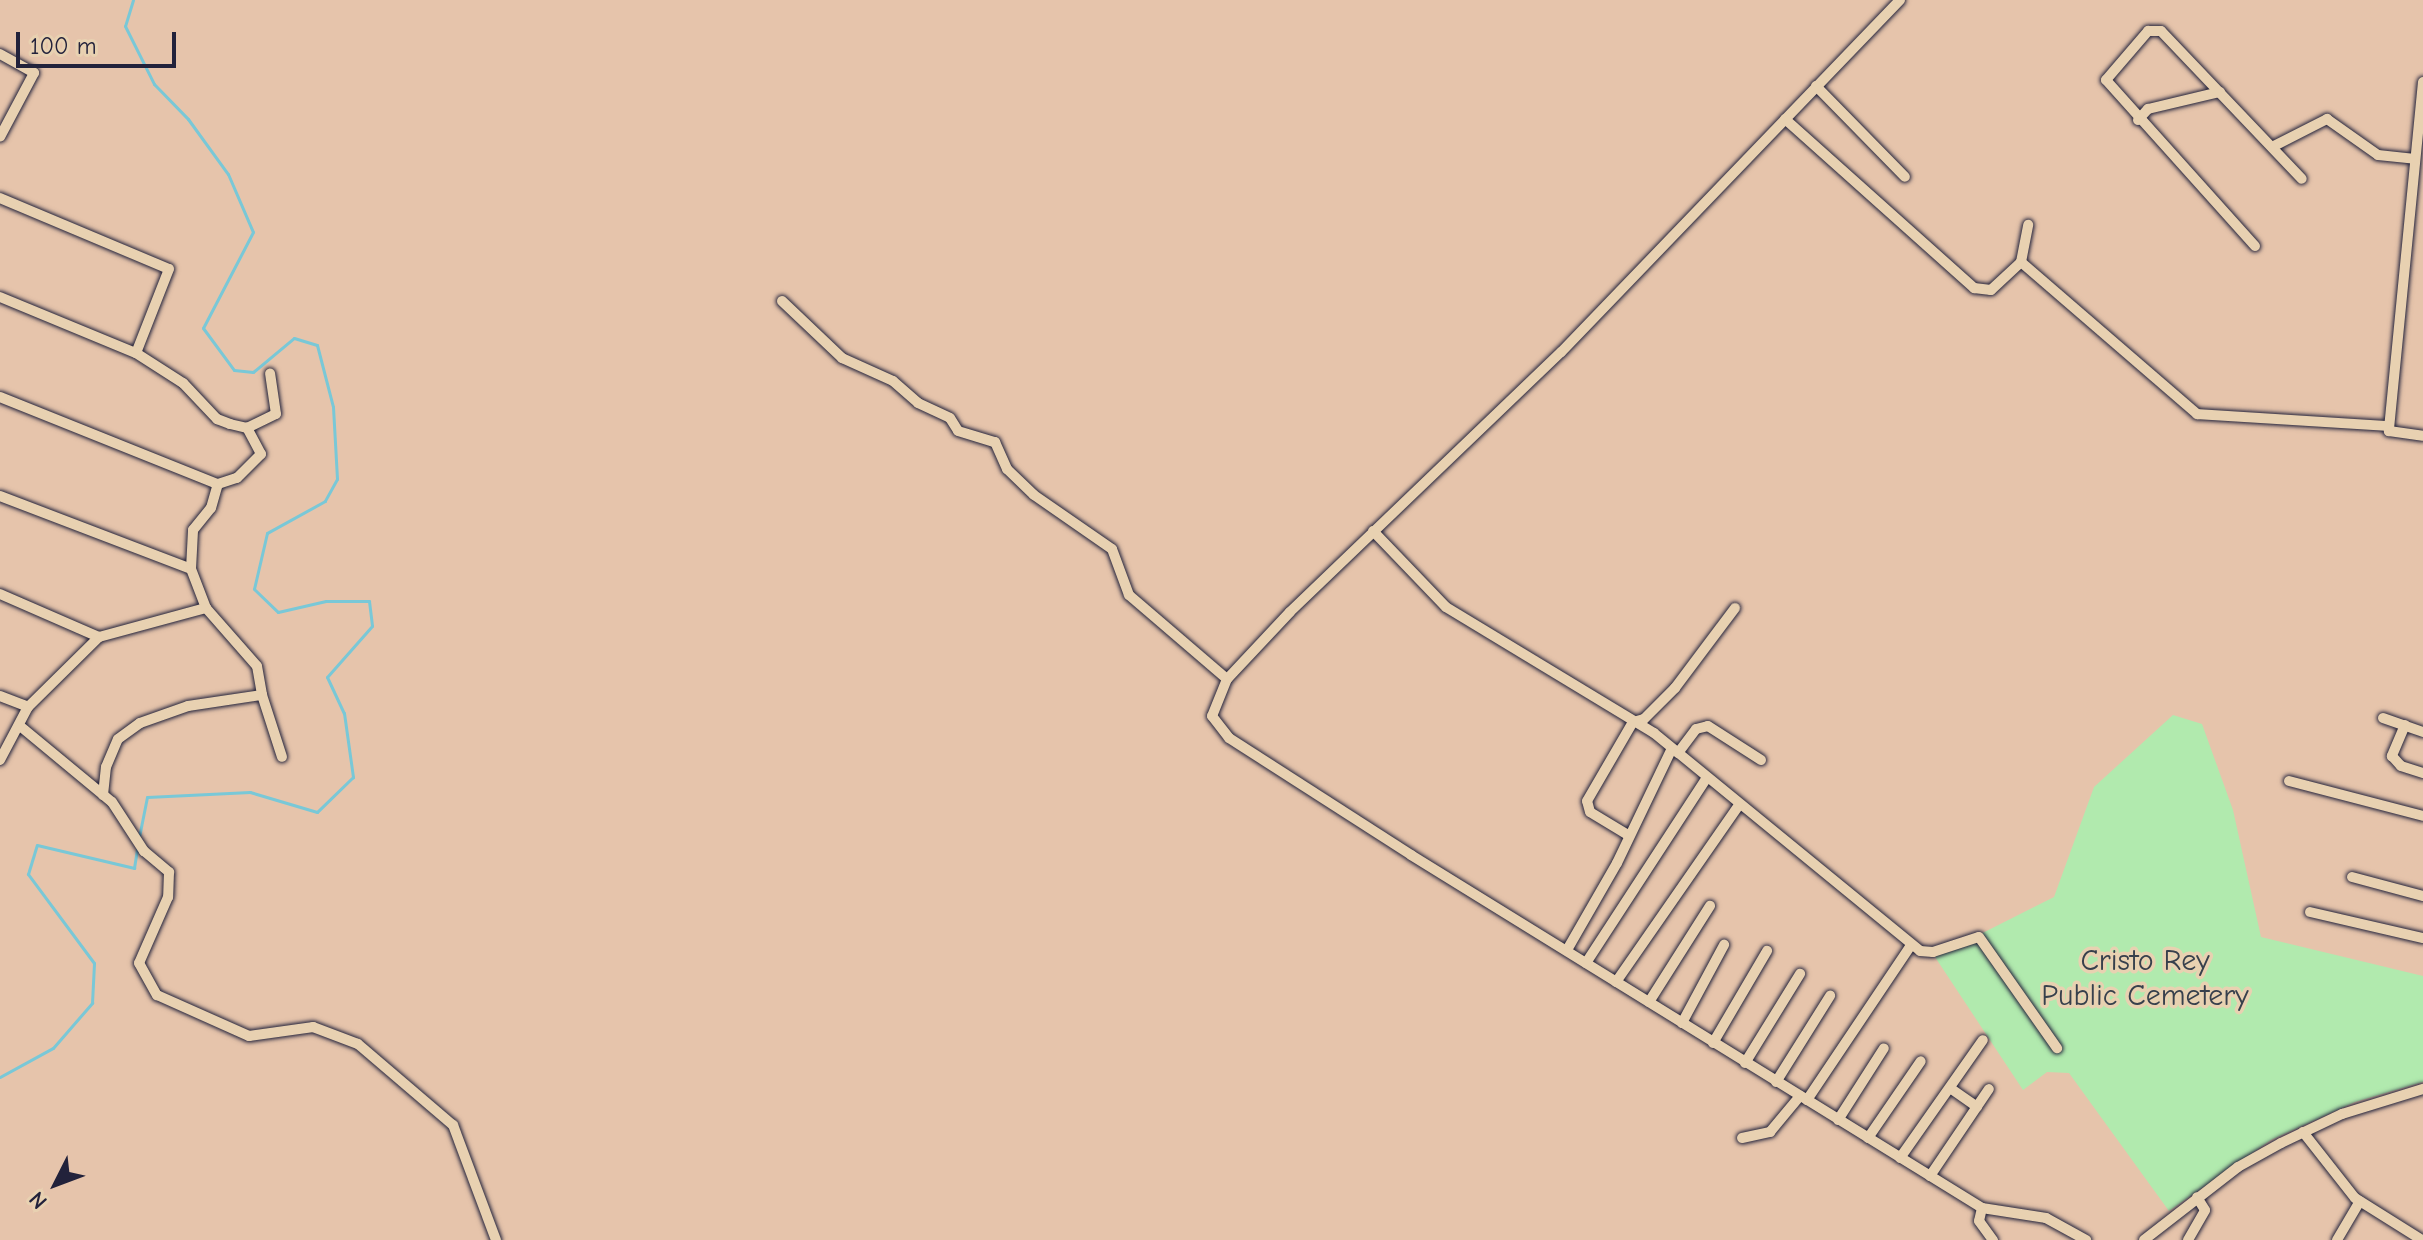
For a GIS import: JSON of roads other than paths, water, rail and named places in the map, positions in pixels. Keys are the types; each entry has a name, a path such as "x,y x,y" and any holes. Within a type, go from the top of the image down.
{"street":[{"path":"1900,0 1561,352 1373,531 1227,679 1212,711 1224,734 1713,1043 1982,1208 2046,1218 2086,1240"},
{"path":"2255,246 2138,120 2106,80 2148,31 2161,31 2302,179"},
{"path":"0,54 34,73 0,137"},
{"path":"2423,82 2389,426 2391,433 2423,436"},
{"path":"1816,86 1905,177"},
{"path":"2138,120 2148,109 2220,92"},
{"path":"1785,119 1974,288 1991,290 2021,262 2028,225"},
{"path":"2272,147 2327,119 2378,155 2415,159"},
{"path":"0,198 169,269 136,353"},
{"path":"2021,262 2197,414 2389,426"},
{"path":"0,297 136,353 183,383 217,419 247,428 261,454 237,478 218,484 0,397"},
{"path":"782,301 842,358 893,381 918,403 950,418 958,431 995,442 1007,469 1034,495 1112,549 1129,595 1227,679"},
{"path":"247,428 278,409 270,373"},
{"path":"218,484 211,508 194,523 191,569 206,608 257,666 262,695 282,757"},
{"path":"0,496 191,569"},
{"path":"1373,531 1446,607 1675,751 1739,805 1797,846 1911,945 1933,952 1979,937 2057,1048"},
{"path":"0,594 99,637"},
{"path":"0,760 28,707 99,637 206,608"},
{"path":"1628,835 1587,805 1633,722 1644,719 1675,688 1735,608"},
{"path":"103,795 111,750 129,729 188,706 262,695"},
{"path":"0,696 28,707"},
{"path":"2383,718 2423,732"},
{"path":"2405,725 2392,756 2401,766 2423,773"},
{"path":"20,726 103,795 144,851 170,877 161,916 140,956 141,972 157,995 244,1034 313,1027 358,1044 453,1125 496,1240"},
{"path":"1567,950 1675,751 1696,729 1708,726 1761,760"},
{"path":"1586,963 1706,779"},
{"path":"2289,781 2423,816"},
{"path":"1616,982 1739,805"},
{"path":"2352,877 2423,896"},
{"path":"1649,1002 1710,906"},
{"path":"2310,912 2423,938"},
{"path":"1682,1023 1724,945"},
{"path":"1742,1138 1770,1132 1804,1098 1911,945"},
{"path":"1713,1043 1767,951"},
{"path":"1745,1063 1800,974"},
{"path":"1776,1082 1830,996"},
{"path":"1900,1158 1983,1040"},
{"path":"1838,1120 1884,1048"},
{"path":"1868,1138 1921,1061"},
{"path":"1950,1088 1977,1107"},
{"path":"1930,1176 1989,1089"},
{"path":"2144,1240 2238,1167 2303,1132 2423,1089"},
{"path":"2303,1132 2360,1201 2422,1240"},
{"path":"2188,1240 2205,1210 2197,1197"},
{"path":"2337,1240 2360,1201"},
{"path":"1982,1208 1979,1221 1993,1240"}],"waterway":[{"path":"133,0 125,26 154,84 188,119 228,174 253,232 203,328 234,370 253,372 294,338 317,345 333,407 337,479 325,501 267,533 254,589 278,612 326,601 369,601 372,626 327,677 344,713 353,777 317,812 250,792 147,797 139,837"},
{"path":"0,1077 53,1048 92,1003 94,963 28,874 37,845 134,868 137,849"}],"park label":[{"name":"Cristo Rey Public Cemetery","path":"2145,978"}]}
